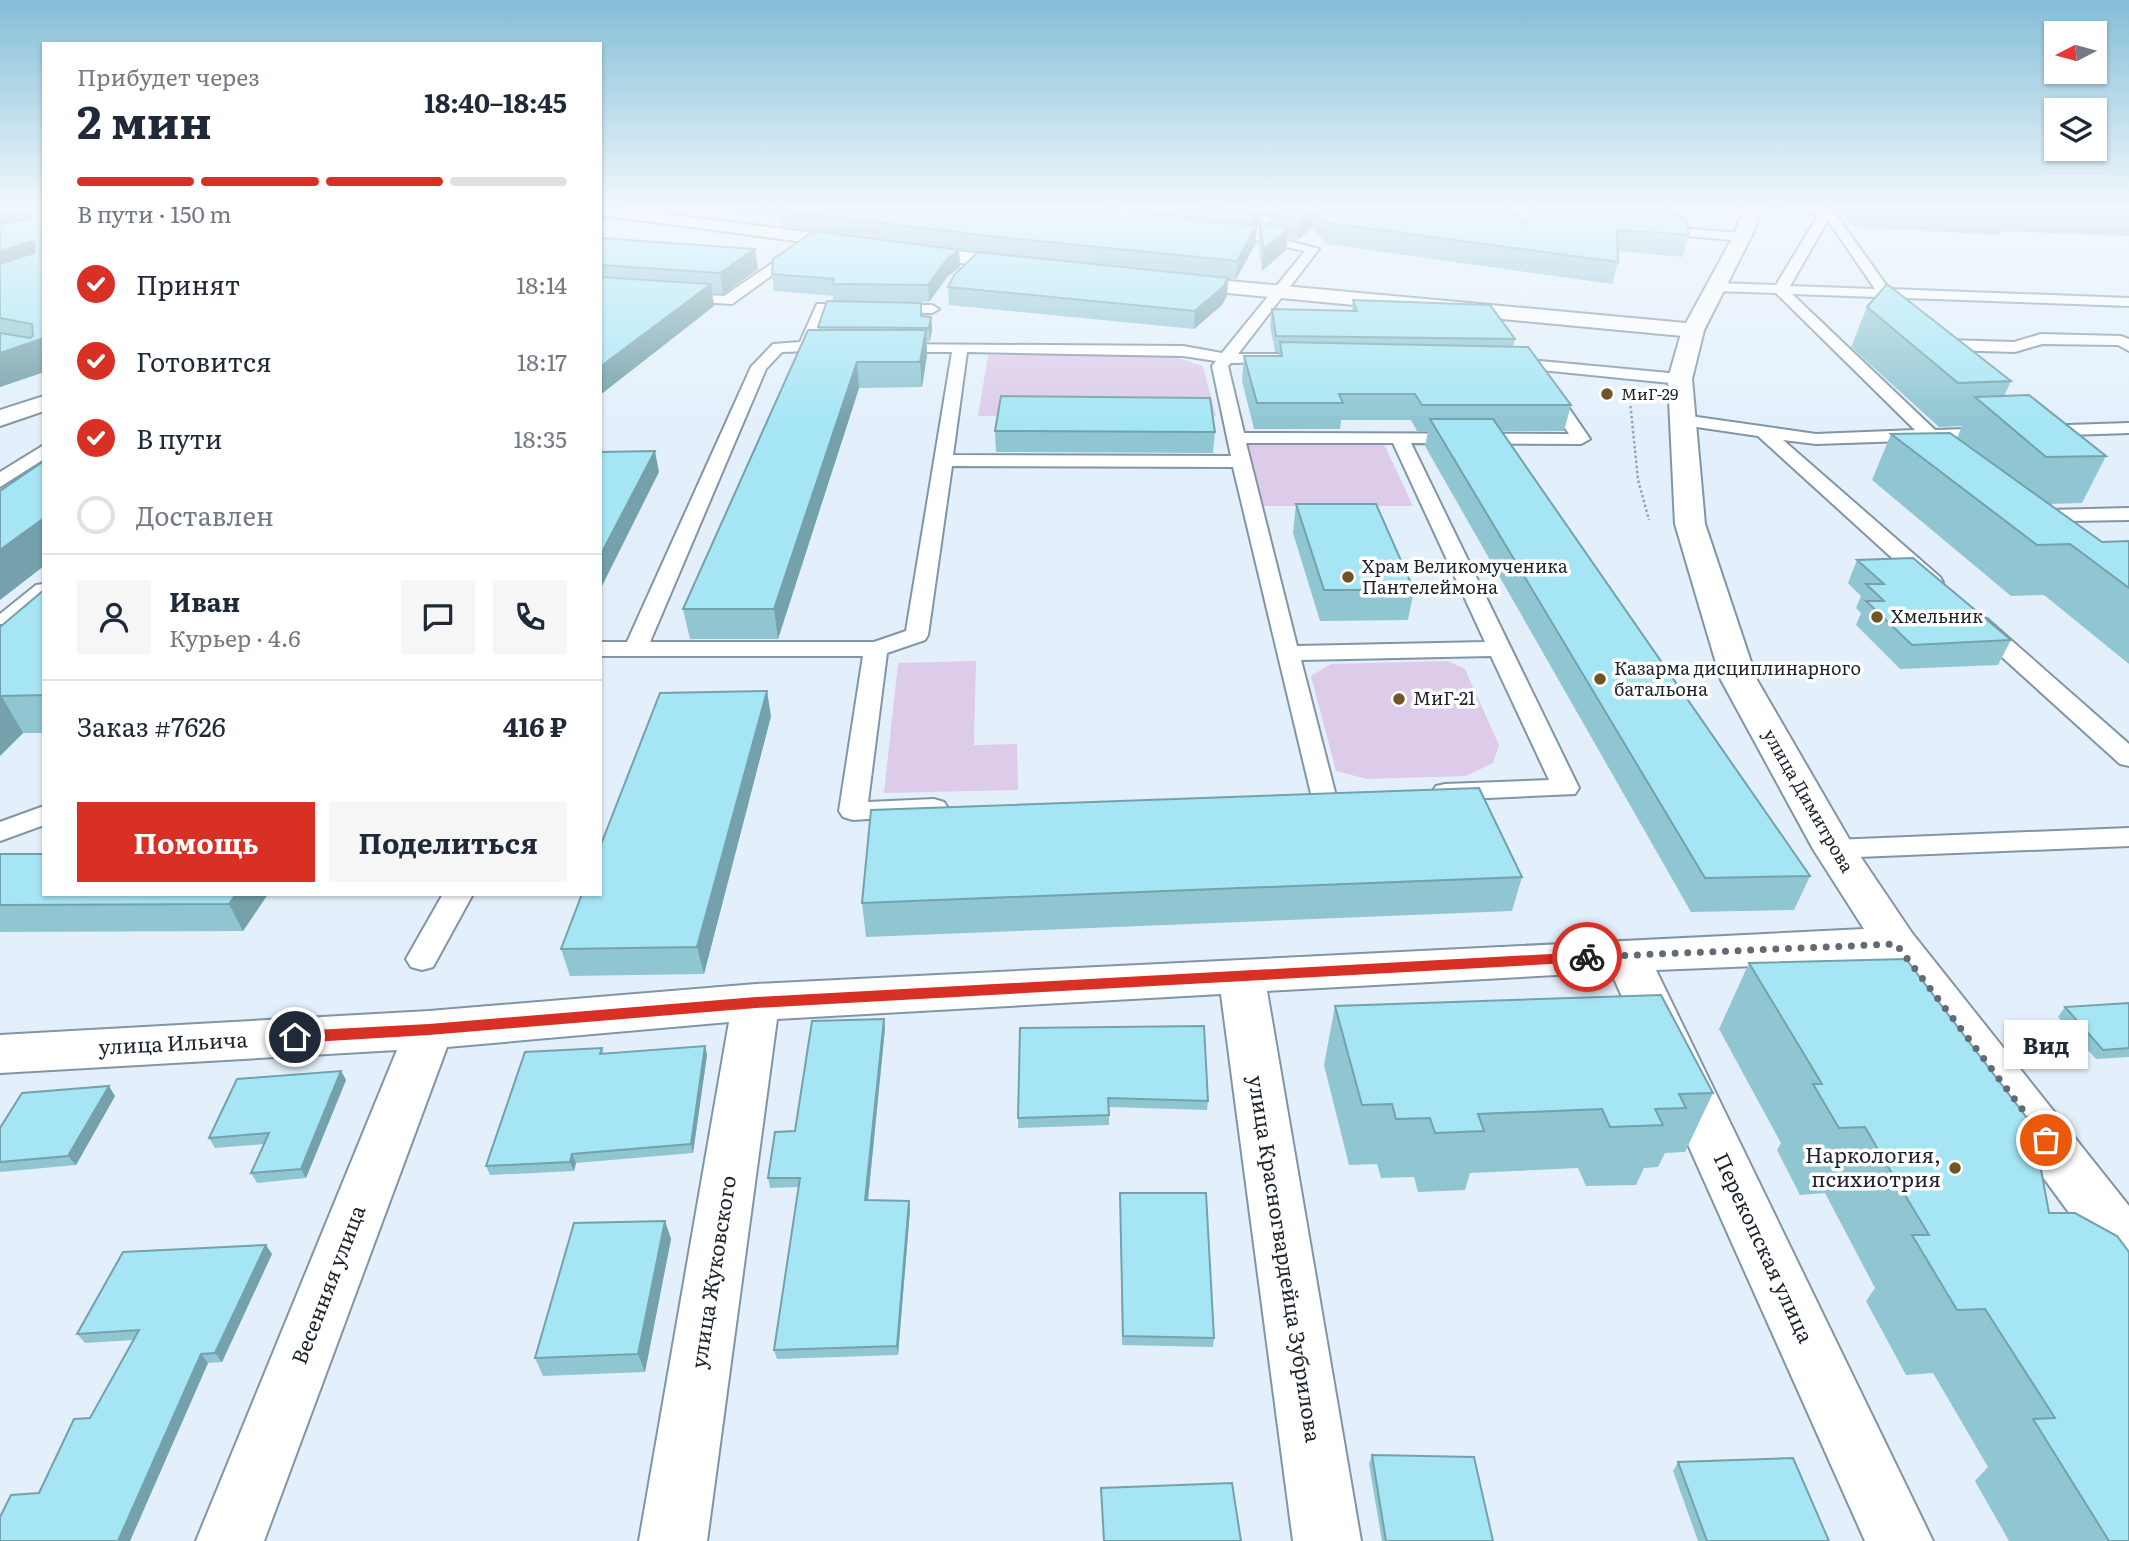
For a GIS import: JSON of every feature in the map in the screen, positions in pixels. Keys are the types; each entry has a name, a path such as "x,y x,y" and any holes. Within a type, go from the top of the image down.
{"street":[{"name":"улица Димитрова","path":"1719,278 1693,330 1681,379 1683,420 1690,524 1739,680 1834,849 1896,944 2129,1249"},
{"path":"1161,280 1693,330"},
{"path":"0,418 42,403"},
{"name":"улица Ильича","path":"0,1054 429,1030 756,1002 1241,978 1626,955 1896,944"},
{"name":"Перекопская улица","path":"1626,955 1899,1541"},
{"name":"улица Красногвардейца Зубрилова","path":"1241,978 1327,1541"},
{"name":"улица Жуковского","path":"673,1541 756,1002"},
{"name":"Весенняя улица","path":"230,1541 429,1030"}],"lane":[{"path":"664,296 727,301 758,278"},
{"path":"1291,278 1220,366 1323,796"},
{"path":"1780,289 1787,278"},
{"path":"1874,278 1885,293"},
{"path":"1714,287 2129,303"},
{"path":"1780,289 1930,435"},
{"path":"806,347 822,307 930,322 960,347 1183,351 1226,358 1307,360"},
{"path":"635,650 759,367 778,347 865,347 930,322"},
{"path":"1948,345 2015,347 2041,340 2121,341 2129,346"},
{"path":"602,649 876,649 917,635 946,460 960,347"},
{"path":"1481,363 1681,379"},
{"path":"1236,438 1581,439 1532,365"},
{"path":"1683,420 1816,439 2129,428"},
{"path":"1764,432 2129,758"},
{"path":"1399,438 1566,788 1417,793"},
{"path":"0,481 42,451"},
{"path":"946,460 1242,461"},
{"path":"2078,538 2048,516 2129,514"},
{"path":"42,592 7,619 42,619"},
{"path":"10,644 42,619"},
{"path":"876,649 853,810 958,807"},
{"path":"1287,653 1498,649"},
{"path":"1295,796 1350,795"},
{"path":"0,832 42,816"},
{"path":"1834,849 2129,837"},
{"path":"422,959 457,896"}],"shaded area":[{"path":"988,355 1172,356 1203,366 1216,416 978,416"},
{"path":"1244,444 1384,444 1413,506 1261,506"},
{"path":"976,661 974,745 1017,744 1018,790 884,793 898,663"},
{"path":"1448,661 1465,669 1499,745 1493,763 1466,776 1367,779 1336,771 1311,676 1331,664"}],"building":[{"path":"0,278 42,278 42,339 0,353 0,333 30,338 33,336 32,324 0,318"},
{"path":"602,278 711,284 602,366"},
{"path":"821,278 933,278 928,285 832,284 834,279"},
{"path":"953,278 1228,278 1223,287 1195,311 948,287"},
{"path":"1887,284 2011,381 1958,383 1867,307"},
{"path":"1353,300 1490,305 1515,339 1276,336 1272,309 1357,311"},
{"path":"827,301 921,303 921,316 931,317 929,328 818,327"},
{"path":"808,330 926,330 920,362 857,362 774,609 683,609"},
{"path":"1280,342 1528,347 1571,405 1422,405 1415,394 1339,394 1343,403 1257,403 1244,356 1282,356"},
{"path":"2029,395 2106,456 2046,457 1975,397"},
{"path":"1001,396 1210,398 1215,432 995,431"},
{"name":"Казарма дисциплинарного батальона","path":"1430,419 1493,419 1810,876 1705,878"},
{"path":"1950,433 2102,542 2129,541 2129,588 2070,544 2037,545 1891,434"},
{"path":"655,451 602,552 602,452"},
{"path":"42,462 42,519 0,550 0,491"},
{"path":"1296,504 1376,504 1414,590 1324,590"},
{"path":"1913,558 2011,640 1912,645 1866,601 1884,601 1866,584 1884,584 1857,560"},
{"path":"42,592 42,695 0,696 0,627"},
{"path":"767,691 697,947 561,949 581,896 602,896 602,842 660,693"},
{"path":"1479,788 1522,877 862,903 871,810"},
{"path":"0,854 42,854 42,896 235,896 229,904 0,905"},
{"path":"1906,959 2033,1126 2049,1213 2075,1213 2117,1236 2129,1252 2129,1541 2109,1541 2033,1419 2055,1418 1985,1309 1957,1310 1912,1235 1929,1235 1865,1127 1839,1128 1813,1084 1822,1084 1749,963"},
{"path":"1661,995 1713,1093 1679,1094 1686,1108 1655,1109 1663,1125 1610,1127 1602,1109 1478,1114 1484,1131 1435,1133 1430,1118 1396,1119 1392,1104 1362,1105 1335,1006"},
{"path":"2129,1003 2129,1048 2103,1050 2065,1007"},
{"path":"884,1019 865,1200 909,1201 897,1346 774,1350 800,1178 768,1178 775,1132 795,1131 812,1021"},
{"path":"1204,1026 1208,1101 1108,1098 1109,1115 1018,1118 1020,1028"},
{"path":"705,1046 691,1144 572,1154 570,1162 486,1166 525,1052 602,1048 600,1054"},
{"path":"341,1071 301,1169 251,1173 269,1133 209,1138 237,1079"},
{"path":"109,1086 68,1156 0,1162 0,1128 22,1093"},
{"path":"1120,1193 1206,1193 1214,1338 1123,1336"},
{"path":"665,1221 638,1354 535,1358 574,1223"},
{"path":"266,1245 215,1353 201,1354 118,1541 0,1541 0,1517 11,1495 39,1493 74,1419 90,1418 139,1330 77,1334 123,1252"},
{"path":"1372,1455 1474,1457 1493,1541 1386,1541"},
{"path":"1793,1458 1829,1541 1707,1541 1678,1462"},
{"path":"1232,1483 1241,1541 1104,1541 1101,1488"}],"way so far":[{"path":"1587,957 1896,944 2046,1140"}],"place":[{"name":"МиГ-29","path":"1607,394"},
{"name":"Храм Великомученика Пантелеймона","path":"1348,577"},
{"name":"Хмельник","path":"1877,617"},
{"name":"Казарма дисциплинарного батальона","path":"1600,679"},
{"name":"МиГ-21","path":"1399,699"},
{"name":"Вид","path":"2046,1140"},
{"name":"Наркология, психиотрия","path":"1955,1168"}],"route":[{"path":"295,1037 429,1030 756,1002 1241,978 1587,957"}]}
